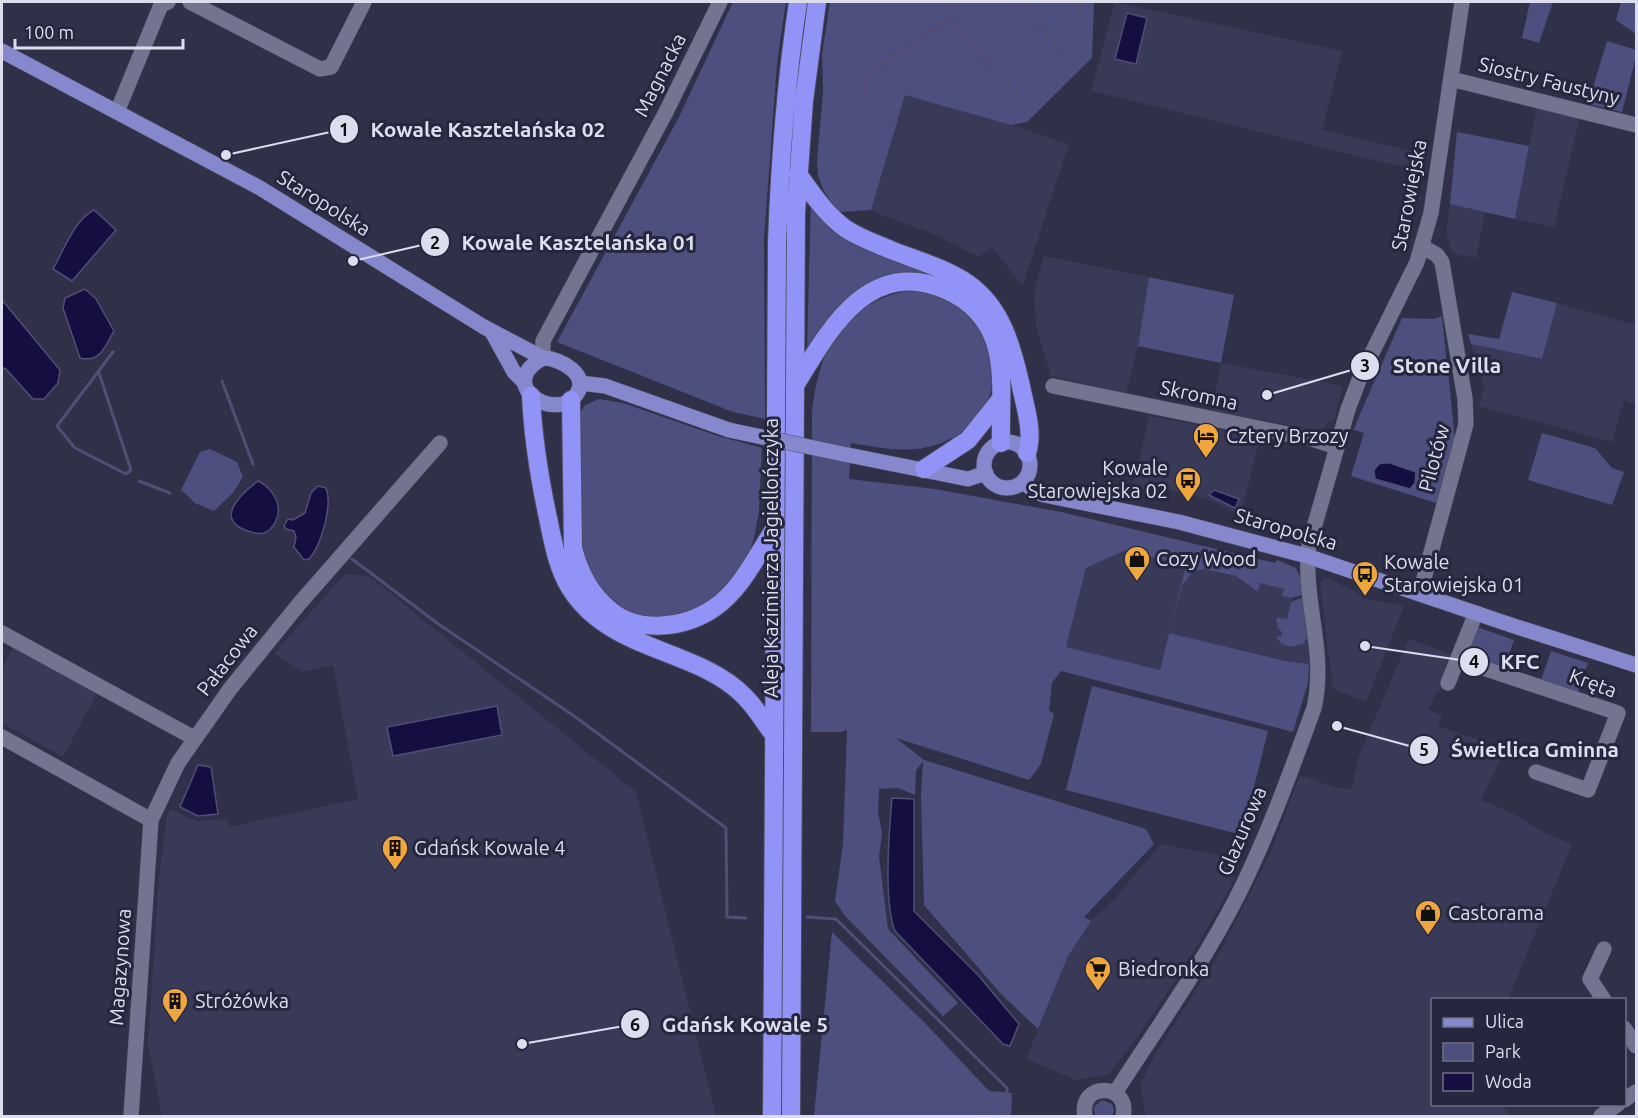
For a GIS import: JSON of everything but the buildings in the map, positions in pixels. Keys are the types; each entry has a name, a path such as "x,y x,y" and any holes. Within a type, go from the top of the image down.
{"highway":[{"name":"Aleja Kazimierza Jagiellończyka","path":"772,1116 777,297 780,180 789,64 798,2"},
{"name":"Aleja Kazimierza Jagiellończyka","path":"791,1116 798,174 804,101 817,2"},
{"path":"798,174 823,208 844,227 883,247 957,277 990,305 1001,320 1015,361 1029,426 1031,442 1027,453"},
{"path":"795,384 827,333 845,311 863,297 880,288 899,283 918,282 937,286 968,303 981,316 995,341 1000,376 1001,443"},
{"path":"528,389 536,461 555,552 562,574 571,590 603,623 632,639 716,675 733,686 745,696 774,735"},
{"path":"571,400 573,548 580,571 589,588 610,611 640,623 661,626 679,624 702,616 724,600 733,590 775,528"},
{"path":"924,469 968,440 1000,400"}],"main road":[{"name":"Staropolska","path":"2,51 285,202 492,332 543,358"},
{"name":"Staropolska","path":"492,332 514,372 528,389"},
{"path":"543,358 552,358 571,369 580,383 576,396 571,400 556,404 545,403 528,389 526,374 530,367 543,358"},
{"path":"580,383 605,386 729,430 786,444 968,479 986,473 984,466 989,452 1001,443 1016,444 1027,453 1030,468 1023,482"},
{"name":"Staropolska","path":"986,473 990,479 1002,487 1010,488 1023,482 1044,495 1179,522 1307,556 1636,665"}],"street":[{"path":"117,112 161,5 168,2"},
{"path":"190,2 320,69 331,67 364,2"},
{"name":"Magnacka","path":"543,358 543,341 666,112 720,2"},
{"name":"Starowiejska","path":"1307,556 1336,447 1361,375 1423,247 1433,201 1462,2"},
{"name":"Siostry Faustyny","path":"1450,79 1636,125"},
{"name":"Pilotów","path":"1423,247 1437,255 1442,262 1465,399 1466,424 1423,582"},
{"name":"Skromna","path":"1053,387 1312,440 1336,447"},
{"name":"Pałacowa","path":"194,738 230,689 299,604 440,443"},
{"name":"Glazurowa","path":"1115,1093 1203,959 1239,894 1270,823 1314,708 1319,665 1307,556"},
{"path":"1448,683 1476,612"},
{"path":"2,633 194,738"},
{"name":"Kręta","path":"1459,660 1618,713 1588,790 1536,772"},
{"path":"2,737 152,820"},
{"name":"Magazynowa","path":"131,1116 152,820 178,763 194,738"},
{"path":"1603,998 1590,979 1604,949"},
{"path":"1626,1032 1636,1046"},
{"path":"1085,1116 1086,1100 1099,1090 1115,1093 1120,1098 1124,1106 1123,1116"},
{"path":"1601,1116 1615,1106"}],"shaded area":[{"path":"1115,2 1342,51 1322,130 1426,154 1424,172 1091,91"},
{"path":"905,94 1069,144 1023,284 992,247 979,257 934,234 871,210"},
{"path":"1537,106 1580,117 1554,227 1515,219"},
{"path":"1450,204 1485,212 1476,258 1453,254 1446,233"},
{"path":"1044,256 1149,277 1138,346 1126,393 1051,376 1036,326 1034,292"},
{"path":"1557,303 1636,325 1636,404 1624,400 1612,442 1479,406 1484,386 1471,344 1542,359"},
{"path":"1221,363 1343,386 1333,423 1328,422 1322,431 1212,411"},
{"path":"1149,416 1246,434 1245,438 1259,441 1241,515 1210,500 1167,489 1142,489 1140,493 1132,493"},
{"path":"1124,551 1186,565 1182,583 1193,572 1204,569 1236,576 1257,592 1260,583 1284,589 1282,596 1292,598 1287,620 1277,617 1282,631 1281,637 1305,641 1307,638 1309,664 1285,661 1169,633 1160,671 1066,647 1086,568"},
{"path":"345,574 369,576 636,792 716,1116 162,1116 148,1044 159,877 167,816 170,809 196,821 226,819 229,827 358,799 333,665 303,672 274,653"},
{"path":"1325,577 1361,595 1361,598 1404,606 1366,702 1333,689 1320,583"},
{"path":"1409,639 1454,655 1444,683 1428,709 1442,716 1438,726 1505,749 1481,800 1514,814 1545,833 1572,844 1508,998 1431,998 1431,1106 1503,1106 1510,1116 1146,1116 1140,1085 1157,1051 1218,956 1270,854 1300,775 1337,788 1352,789 1358,758"},
{"path":"15,644 91,687 96,695 63,757 2,723 2,669"},
{"path":"1161,844 1231,858 1237,867 1230,888 1190,958 1140,1033 1109,1074 1079,1081 1026,1059 1068,956 1091,921 1118,895"}],"green space":[{"path":"733,2 786,2 777,63 764,239 765,419 733,412 557,342 678,119"},
{"path":"830,2 1094,2 1092,58 1027,122 1011,125 905,95 871,210 840,212 823,189 818,175 817,161 823,92 822,54"},
{"path":"1530,2 1553,2 1539,43 1522,38"},
{"path":"1621,2 1636,2 1636,34 1616,20"},
{"path":"1607,41 1636,50 1622,112 1588,104"},
{"path":"1457,132 1529,146 1515,219 1450,204"},
{"path":"811,195 819,211 940,278 917,275 896,276 877,281 860,290 845,301 831,316 807,352"},
{"path":"1149,277 1234,295 1221,363 1138,346"},
{"path":"906,291 919,292 955,304 975,320 988,343 990,352 992,374 990,394 979,416 954,441 952,438 927,447 902,450 851,443 849,479 935,489 1061,512 1275,563 1277,560 1296,568 1300,577 1302,595 1292,598 1282,596 1284,589 1260,583 1258,592 1236,576 1204,569 1193,572 1182,585 1171,626 1186,565 1124,551 1086,568 1066,647 1160,670 1169,633 1285,661 1309,664 1308,683 1293,732 1061,671 1052,683 1049,710 1054,714 1041,764 1029,780 896,738 924,760 1146,829 1154,844 1084,917 1091,921 1068,956 1038,1029 1001,994 924,905 921,796 923,761 916,771 915,795 898,788 879,789 878,812 882,833 879,857 888,929 958,1003 943,1016 845,916 835,901 843,844 847,730 811,732 812,414 820,371 837,334 865,307"},
{"path":"1512,292 1557,303 1542,359 1471,344 1468,334 1499,339"},
{"path":"1442,316 1447,366 1450,369 1448,371 1455,441 1439,504 1351,476 1364,433 1354,430 1402,318 1434,319"},
{"path":"599,399 623,403 718,436 762,448 759,512 747,559 738,574 710,604 668,620 630,614 600,592 582,558 578,416 585,405"},
{"path":"1542,433 1595,448 1612,468 1624,472 1612,505 1528,480"},
{"path":"210,449 237,462 243,477 233,493 214,511 195,503 181,490 200,452"},
{"path":"1303,597 1307,638 1303,644 1284,645 1276,636 1281,637 1282,632 1277,627 1277,617 1287,619 1291,602"},
{"path":"1477,627 1514,640 1503,671 1467,658"},
{"path":"1551,651 1588,663 1577,695 1540,683"},
{"path":"1092,686 1268,731 1242,835 1066,790"},
{"path":"832,932 925,1023 989,1091 1012,1093 1011,1116 814,1116"},
{"path":"1102,1100 1112,1104 1114,1111 1112,1116 1095,1116 1094,1107"}],"water":[{"path":"1127,13 1147,18 1136,64 1115,59"},
{"path":"94,210 116,230 72,281 53,269 75,228"},
{"path":"85,289 96,299 114,331 102,352 98,356 87,359 80,358 63,308 65,298"},
{"path":"2,300 60,370 58,383 44,399 33,399 5,368 2,370"},
{"path":"1383,463 1390,463 1416,472 1415,483 1410,489 1375,479 1374,470"},
{"path":"258,481 273,494 278,510 273,525 268,531 259,534 236,525 232,519 234,505"},
{"path":"318,486 326,488 327,515 318,545 309,559 304,560 294,547 296,537 294,531 284,526 288,519 293,520 305,513 311,493"},
{"path":"1214,490 1239,499 1235,508 1209,495"},
{"path":"497,706 502,735 393,756 387,727"},
{"path":"198,765 211,767 218,814 198,816 180,807"},
{"path":"892,798 914,799 914,911 978,975 1019,1024 1010,1046 1003,1044 895,931 891,918 888,885"}],"waterway":[{"path":"865,96 866,75 948,18 957,2"},
{"path":"1021,2 1064,55"},
{"path":"1078,2 1078,47"},
{"path":"948,18 1018,95"},
{"path":"99,373 131,470 126,474 75,448 57,426 113,352"},
{"path":"222,381 253,464"},
{"path":"139,481 170,493"},
{"path":"352,559 437,623 574,716 726,828 727,917 746,918"},
{"path":"807,917 836,919 1007,1088 1007,1116"}],"place":[{"name":"Kowale Kasztelańska 02","path":"226,155"},
{"name":"Kowale Kasztelańska 01","path":"353,261"},
{"name":"Stone Villa","path":"1267,395"},
{"name":"Cztery Brzozy","path":"1206,459"},
{"name":"Kowale Starowiejska 02","path":"1188,503"},
{"name":"Cozy Wood","path":"1137,582"},
{"name":"Kowale Starowiejska 01","path":"1365,597"},
{"name":"KFC","path":"1365,646"},
{"name":"Świetlica Gminna","path":"1337,726"},
{"name":"Gdańsk Kowale 4","path":"395,871"},
{"name":"Castorama","path":"1428,936"},
{"name":"Biedronka","path":"1098,992"},
{"name":"Stróżówka","path":"175,1024"},
{"name":"Gdańsk Kowale 5","path":"522,1044"}]}
